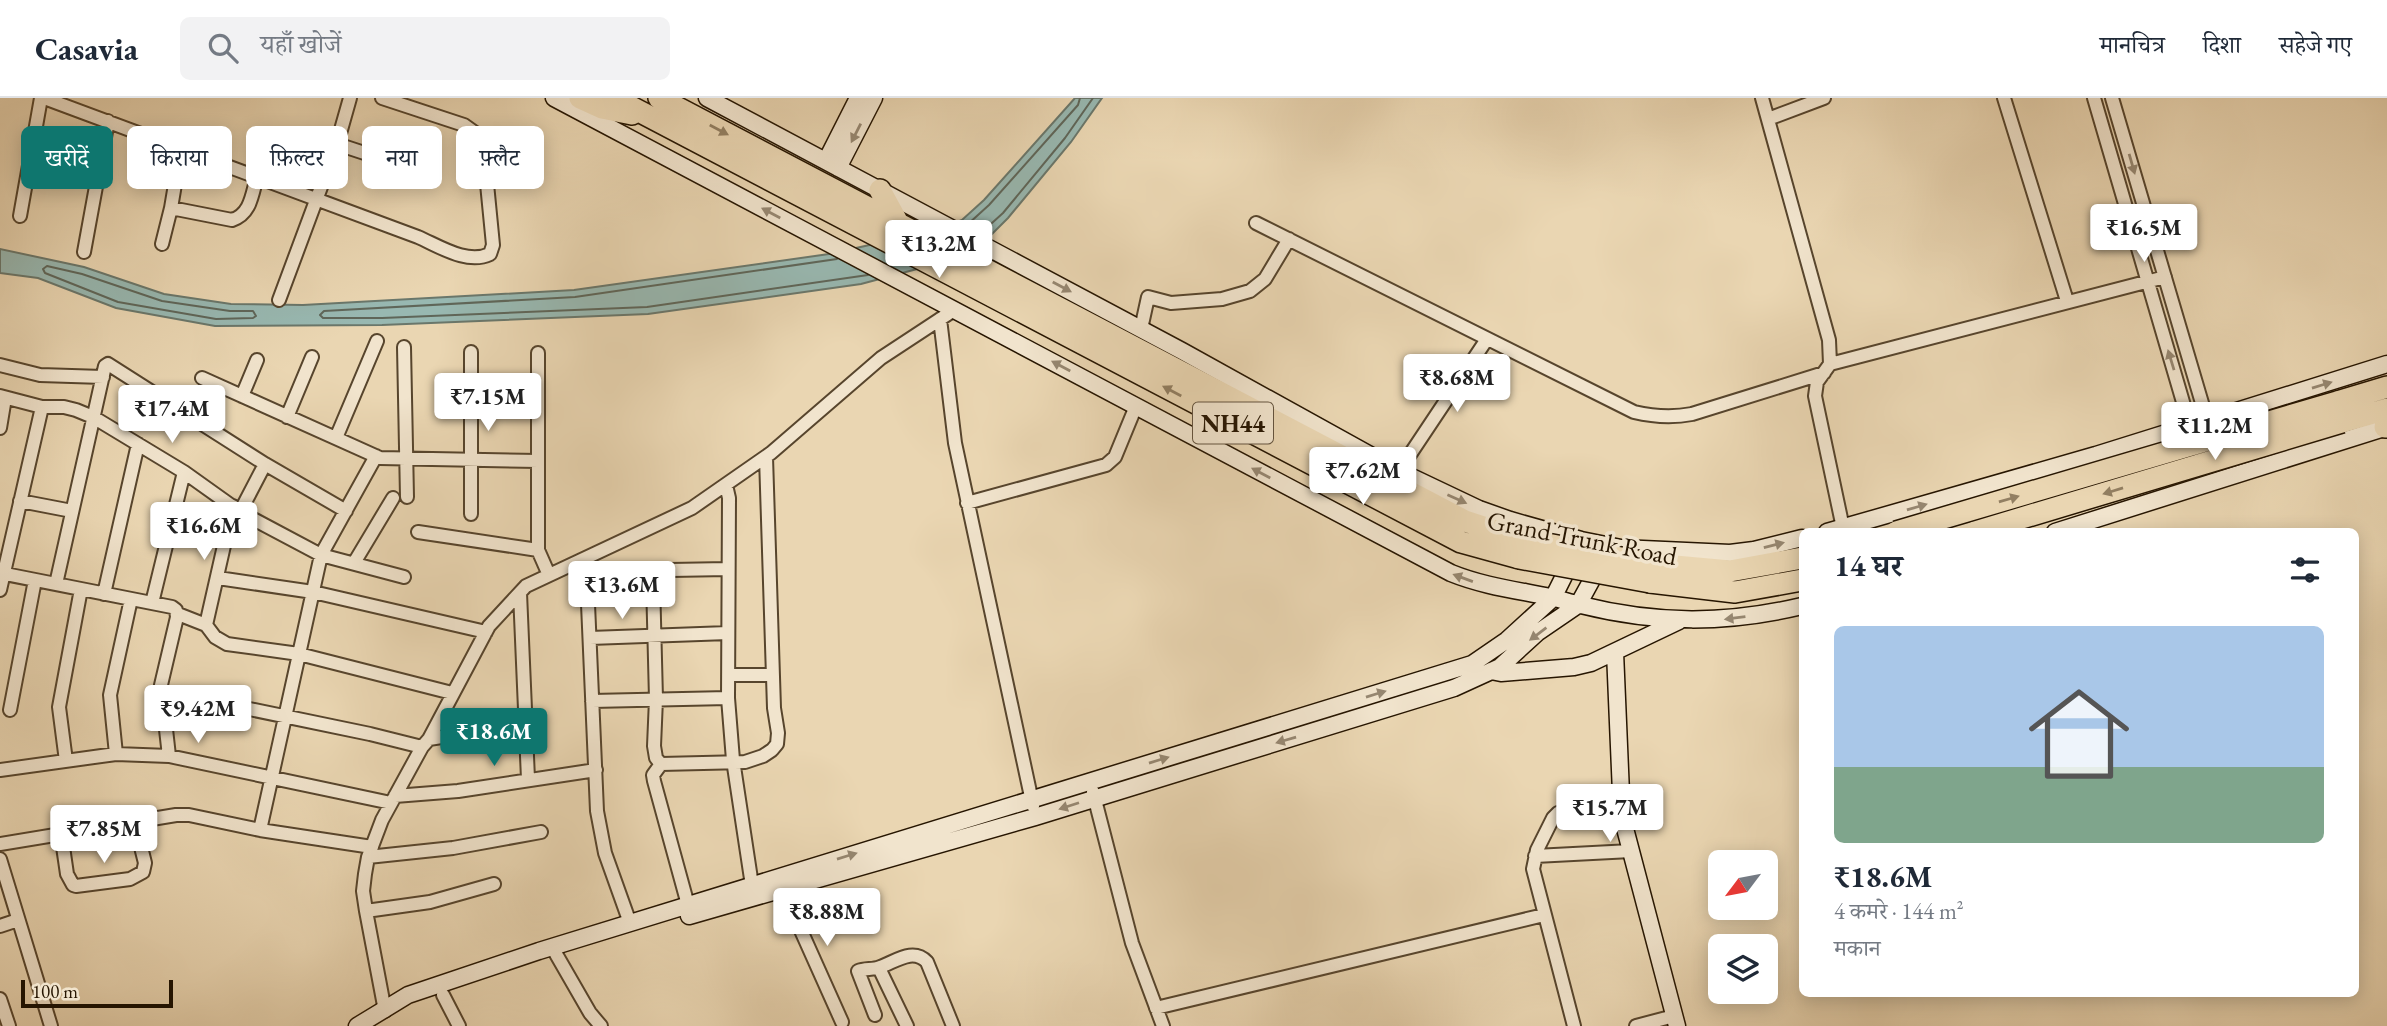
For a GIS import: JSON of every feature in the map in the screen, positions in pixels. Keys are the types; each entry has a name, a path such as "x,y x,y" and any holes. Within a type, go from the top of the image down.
{"highway":[{"path":"580,98 602,108 655,108"},
{"name":"NH44","path":"614,98 655,108 898,223"},
{"name":"Grand Trunk Road","path":"655,108 872,233 1461,542 1519,558 1650,582 1735,592 1799,581"},
{"path":"880,190 898,223"},
{"name":"Grand Trunk Road","path":"898,223 1465,521 1520,539 1653,564 1730,571 1799,559"},
{"path":"1987,528 2340,412 2387,387"},
{"path":"1911,528 2340,412 2387,422"}],"street":[{"path":"20,216 43,98 127,128"},
{"path":"342,126 350,98"},
{"path":"290,189 459,255 475,258 490,254 493,245 483,143 478,135 464,125 382,98"},
{"path":"554,98 905,284 947,314 1136,406 1451,573 1489,586 1653,618 1718,620 1799,607"},
{"path":"707,98 1141,329 1399,471 1479,509 1581,540 1651,550 1730,554 1799,539"},
{"path":"832,164 858,98"},
{"path":"832,164 874,98"},
{"path":"1762,98 1829,340 1827,369 1815,388 1815,396 1835,528"},
{"path":"1768,119 1824,98"},
{"path":"2004,98 2067,301"},
{"path":"2094,98 2190,426"},
{"path":"2112,98 2207,421"},
{"path":"2101,121 2118,116"},
{"path":"84,252 108,121"},
{"path":"162,244 174,189"},
{"path":"171,208 232,220 242,217 247,211 253,189"},
{"path":"279,300 321,189"},
{"path":"2126,209 2143,204"},
{"path":"1256,223 1625,408 1653,417 1671,418 1692,414 1827,369 2067,301 2165,277"},
{"path":"1141,329 1148,297 1171,303 1222,299 1250,291 1265,279 1289,239"},
{"path":"382,1015 363,891 370,852 382,820 486,632 526,586 692,508 726,485 766,457 881,358 947,314"},
{"path":"947,314 955,443 1035,817"},
{"path":"1399,471 1487,339"},
{"path":"336,438 377,341"},
{"path":"404,347 407,497"},
{"path":"471,352 471,514"},
{"path":"538,353 538,550 549,575"},
{"path":"287,416 312,357"},
{"path":"242,396 257,360"},
{"path":"56,584 103,377 106,366 111,364 265,464 346,511"},
{"path":"1842,528 2207,421 2387,364"},
{"path":"0,365 40,374 103,377"},
{"path":"202,378 376,456 538,461"},
{"path":"0,428 3,397 41,407 64,407 93,417 184,471 236,509 321,555 404,577"},
{"path":"967,503 1106,465 1115,457 1136,406"},
{"path":"0,590 41,407"},
{"path":"2066,528 2387,422"},
{"path":"104,593 138,444"},
{"path":"260,830 321,555 376,456"},
{"path":"728,569 670,570 655,573 654,746 656,758 661,764 733,760 745,762 763,756 776,744 778,733 774,708 766,457"},
{"path":"206,625 236,509 265,464"},
{"path":"152,603 184,471"},
{"path":"2036,472 2053,528"},
{"path":"726,485 729,498 728,698 733,760 753,891"},
{"path":"354,564 393,498"},
{"path":"20,501 72,511"},
{"path":"418,532 538,550"},
{"path":"382,1015 408,995 753,891 1032,799 1476,662 1507,640 1553,598 1581,540"},
{"path":"357,1026 630,923 688,905 753,891 782,888 1035,817 1454,688 1492,672 1537,633 1578,605 1611,546"},
{"path":"586,558 599,828 630,923"},
{"path":"2,573 172,607 178,614 206,625 215,637 227,644 299,654 452,693"},
{"path":"218,578 313,592 486,632"},
{"path":"10,710 35,580"},
{"path":"66,761 59,707 81,589"},
{"path":"520,593 528,779"},
{"path":"116,754 110,695 131,599"},
{"path":"169,756 161,685 178,614"},
{"path":"1476,662 1492,672 1500,673 1574,667 1591,663 1681,620"},
{"path":"590,638 728,633"},
{"path":"1615,652 1621,808 1676,1021 1636,1026"},
{"path":"728,675 773,675"},
{"path":"592,701 728,698"},
{"path":"201,699 426,743 524,724"},
{"path":"1317,712 1320,730"},
{"path":"0,770 116,754 169,756 393,800 596,770"},
{"path":"661,764 653,775 653,781 688,905"},
{"path":"1089,782 1132,943 1163,1026"},
{"path":"1574,1026 1533,869 1535,856 1558,813 1569,810 1621,808"},
{"path":"0,844 135,823 169,815 188,816 370,852 453,848 541,832"},
{"path":"61,833 66,874 76,886 130,878 143,872 145,863 135,823"},
{"path":"1535,856 1631,851"},
{"path":"0,859 51,1026"},
{"path":"366,911 430,902 494,884"},
{"path":"782,888 842,1022"},
{"path":"1156,1008 1544,915"},
{"path":"0,926 18,920"},
{"path":"555,952 590,1013 601,1026"},
{"path":"875,1015 858,971 879,968 904,957 923,958 927,962 952,1026"},
{"path":"879,968 907,1026"},
{"path":"443,995 459,1026"},
{"path":"0,999 9,1026"}],"water":[{"path":"1075,98 1102,98 1071,142 989,237 947,261 861,284 648,314 382,325 215,326 116,308 38,278 0,273 0,249 84,267 164,294 231,304 303,305 574,290 829,254 937,230 962,220 984,200"}]}
